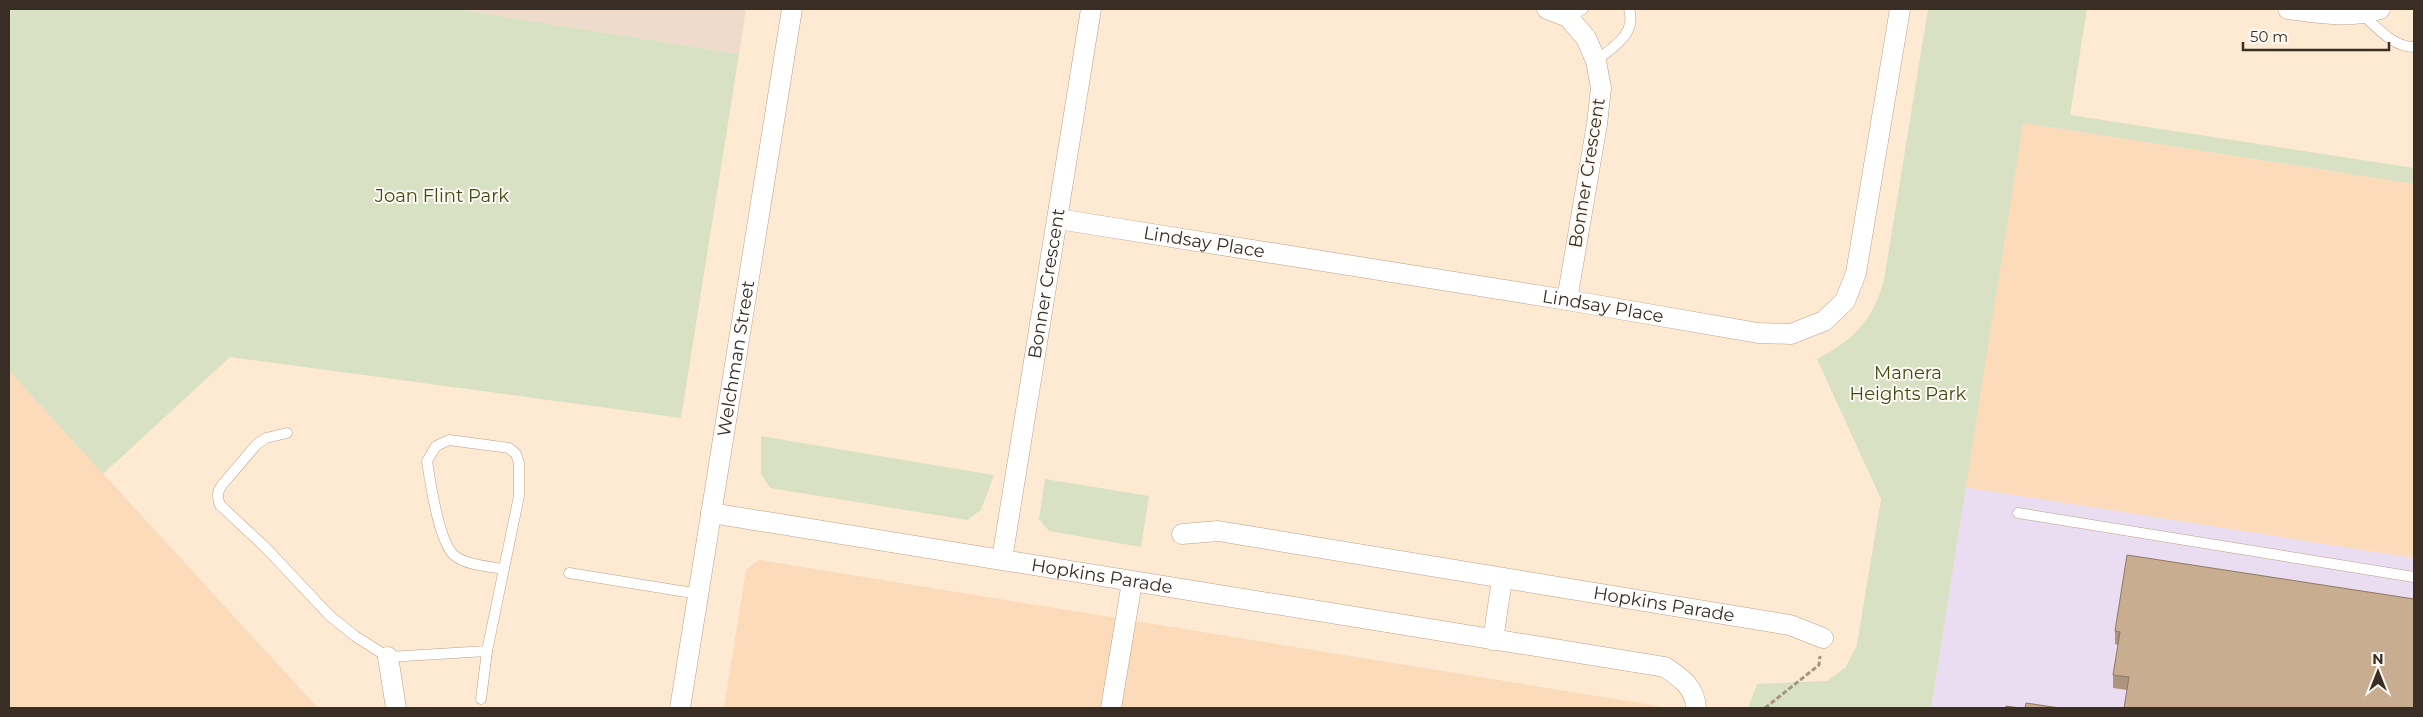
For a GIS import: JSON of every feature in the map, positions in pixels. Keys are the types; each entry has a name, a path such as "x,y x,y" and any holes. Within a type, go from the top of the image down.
{"street":[{"name":"Welchman Street","path":"680,708 792,9"},
{"name":"Bonner Crescent","path":"1002,559 1091,9"},
{"name":"Bonner Crescent","path":"1547,9 1576,13 1596,61 1600,88 1597,124 1567,300"},
{"name":"Lindsay Place","path":"1058,220 1567,300 1758,333 1792,334 1824,321 1845,301 1856,273 1900,9"},
{"path":"2288,9 2334,16 2372,12"},
{"name":"Hopkins Parade","path":"711,513 1664,667 1683,679 1696,703"},
{"name":"Hopkins Parade","path":"1182,534 1218,532 1790,625 1823,638"},
{"path":"1493,640 1502,579"},
{"path":"1111,708 1132,582"},
{"path":"388,657 396,708"}],"lane":[{"path":"1596,61 1623,39 1630,29 1632,16 1629,9"},
{"path":"2372,12 2392,40 2401,46 2414,47"},
{"path":"287,433 266,438 257,444 222,485 217,499 330,616 355,636 388,657 487,651"},
{"path":"481,699 487,651 502,570 508,556 519,496 519,463 516,454 509,448 449,440 436,446 427,461 432,494 446,544 453,554 463,560 502,570"},
{"path":"2018,513 2414,577"},
{"path":"569,573 699,594"}],"path":[{"path":"1765,708 1819,665 1823,638"}],"shaded area":[{"path":"456,9 746,9 739,54"},
{"path":"2022,123 2414,184 2414,558 1965,487"},
{"path":"9,371 318,708 9,708"},
{"path":"1965,487 2414,558 2414,708 1931,708"},
{"path":"759,560 1658,706 1660,708 724,708 746,570"}],"green space":[{"name":"Joan Flint Park","path":"9,9 456,9 739,54 681,418 230,357 103,474 9,371"},
{"name":"Manera Heights Park","path":"1928,9 2087,9 2070,115 2414,168 2414,184 2023,123 1931,708 1748,708 1757,684 1827,681 1846,667 1857,645 1881,499 1817,359 1830,352 1860,328 1874,307 1884,280"},
{"path":"761,436 994,475 981,510 967,520 770,488 761,474"},
{"path":"1045,479 1149,496 1141,547 1049,531 1039,519"}],"building":[{"path":"2127,555 2414,599 2414,708 2124,708 2129,677 2113,675 2120,632 2115,631"},
{"path":"2026,703 2060,708 2025,708"}]}
